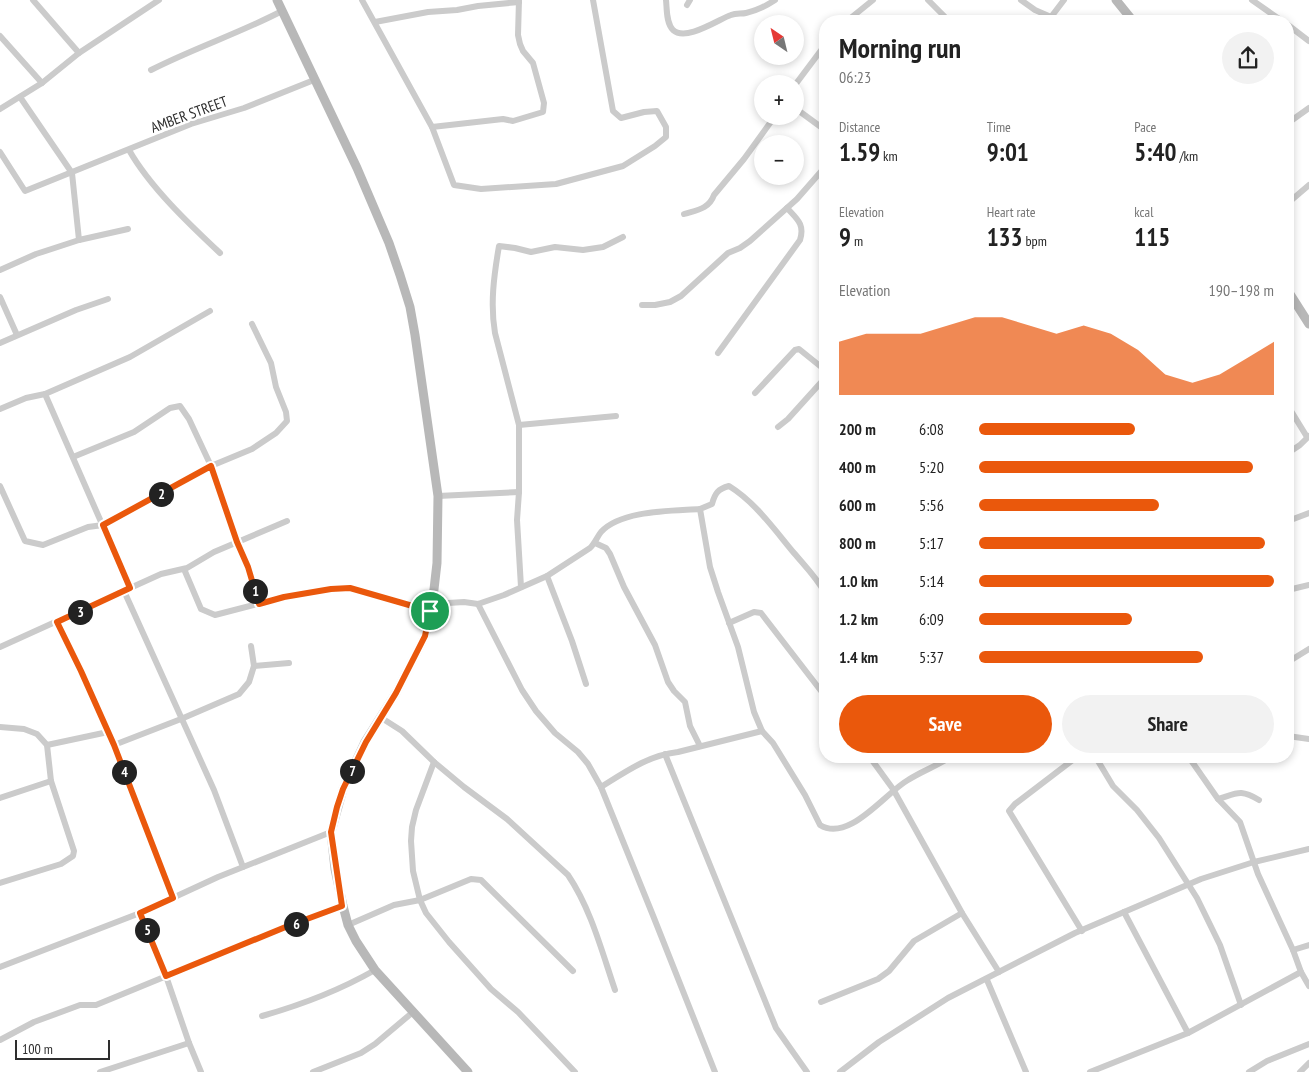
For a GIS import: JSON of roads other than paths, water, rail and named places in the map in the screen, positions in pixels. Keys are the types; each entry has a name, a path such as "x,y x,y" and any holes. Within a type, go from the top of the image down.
{"street":[{"path":"33,0 80,53"},
{"path":"0,109 42,83 80,53 159,0"},
{"path":"277,0 389,243 410,307 421,371 438,496 438,553 425,636 396,693 366,742 343,789 331,832 342,906 356,941 375,970 468,1072"},
{"path":"362,0 432,127 454,185 481,189 556,184 618,168 630,163 664,139 667,133 666,127 657,111 621,118 613,111 593,0"},
{"path":"666,0 668,20 673,29 680,32 690,32 707,27 728,16 762,8 775,0"},
{"path":"854,15 873,0"},
{"path":"928,0 943,15"},
{"path":"1021,0 1043,15"},
{"path":"1053,15 1064,0"},
{"path":"1116,0 1128,15"},
{"path":"1252,0 1273,15"},
{"path":"375,22 428,12 519,1 518,35 523,51 533,63 544,103 543,112 512,121 503,119 432,127"},
{"path":"151,70 182,54 250,28 282,11"},
{"path":"1294,30 1309,41"},
{"path":"0,36 42,83"},
{"path":"802,75 819,53"},
{"name":"AMBER STREET","path":"0,152 25,191 191,124 244,108 314,80"},
{"path":"20,97 72,173 79,240"},
{"path":"1294,119 1309,108"},
{"path":"804,115 819,126"},
{"path":"684,214 705,208 712,201 714,195 744,159 769,125"},
{"path":"129,150 148,180 220,253"},
{"path":"642,305 670,302 681,296 726,254 745,245 787,208 819,174"},
{"path":"1294,198 1309,185"},
{"path":"718,353 800,240 803,230 798,220 787,208"},
{"path":"0,270 36,254 79,240 128,229"},
{"path":"521,587 517,520 519,425 492,318 493,288 499,246 532,252 555,247 583,250 603,247 623,237"},
{"path":"0,297 17,335"},
{"path":"0,343 108,298"},
{"path":"1294,300 1309,324"},
{"path":"0,409 26,398 45,394 130,357 210,310"},
{"path":"1,490 25,542 43,545 88,527 103,525 211,466 252,449 276,433 287,421 286,412 276,387 271,363 252,324"},
{"path":"755,393 795,350 799,349 819,365"},
{"path":"778,427 788,419 819,385"},
{"path":"45,394 103,525 127,589 181,719 214,790 243,867"},
{"path":"73,457 134,432 170,408 180,406 189,419 211,466 237,542 248,567 259,604"},
{"path":"1294,415 1308,437 1294,449"},
{"path":"519,425 616,416"},
{"path":"448,604 464,602 478,604 521,587 547,576 590,548 601,532 624,519 660,512 700,509 712,504 714,494 720,488 729,486 742,494 819,581"},
{"path":"438,496 519,492"},
{"path":"700,509 710,567 738,647 754,712 762,731 773,743 805,795 820,825 824,828 841,828 853,824 909,779 942,763"},
{"path":"1294,519 1309,513"},
{"path":"0,647 168,571 184,569 237,542 287,521"},
{"path":"595,543 606,548 610,554 624,587 655,645 668,682 685,702 690,726 700,746"},
{"path":"184,569 198,603 205,612 215,615 284,597 331,589 350,588 430,611"},
{"path":"547,576 586,684"},
{"path":"1294,589 1309,585"},
{"path":"478,604 522,690 536,711 554,733 578,752 588,764 601,787 651,908 714,1072"},
{"path":"729,623 754,612 761,612 819,688"},
{"path":"57,622 114,745 173,898"},
{"path":"114,745 239,694 250,682 254,666 252,646"},
{"path":"1294,658 1309,649"},
{"path":"254,666 289,663"},
{"path":"380,717 402,731 464,788 507,818 568,875 576,886 592,923 615,990"},
{"path":"0,727 15,727 30,731 37,734 47,745 51,781 74,851 73,856 61,864 0,883"},
{"path":"601,787 639,764 665,754 762,731"},
{"path":"47,745 108,732"},
{"path":"1294,737 1309,739"},
{"path":"665,754 776,1028 807,1072"},
{"path":"434,762 416,810 412,827 413,872 420,900 426,913 448,942 491,989 518,1012 575,1072"},
{"path":"874,763 893,790 962,913 999,972"},
{"path":"1069,763 1015,804 1009,811 1082,932"},
{"path":"1099,763 1113,786 1137,810 1159,838 1197,898 1212,929 1241,1005"},
{"path":"1193,763 1218,799 1240,822 1258,874 1309,986"},
{"path":"0,798 51,781"},
{"path":"1218,799 1242,792 1248,793 1260,800"},
{"path":"0,967 140,913 243,867 331,832"},
{"path":"840,1072 879,1042 957,994 1046,947 1187,885 1254,862 1309,849"},
{"path":"348,925 394,905 420,900 471,880 481,880 574,970"},
{"path":"0,1040 34,1022 80,1005 96,1005 288,926 342,906"},
{"path":"1124,912 1188,1033"},
{"path":"140,913 166,976 201,1072"},
{"path":"821,1002 878,979 889,971 914,941 962,913"},
{"path":"1293,950 1309,945"},
{"path":"262,1016 334,991 375,970"},
{"path":"1090,1072 1170,1042 1301,972"},
{"path":"986,980 1026,1072"},
{"path":"312,1072 361,1053 375,1044 413,1012"},
{"path":"100,1072 189,1043"},
{"path":"1249,1072 1266,1062 1309,1044"},
{"path":"1300,1072 1309,1063"}]}
